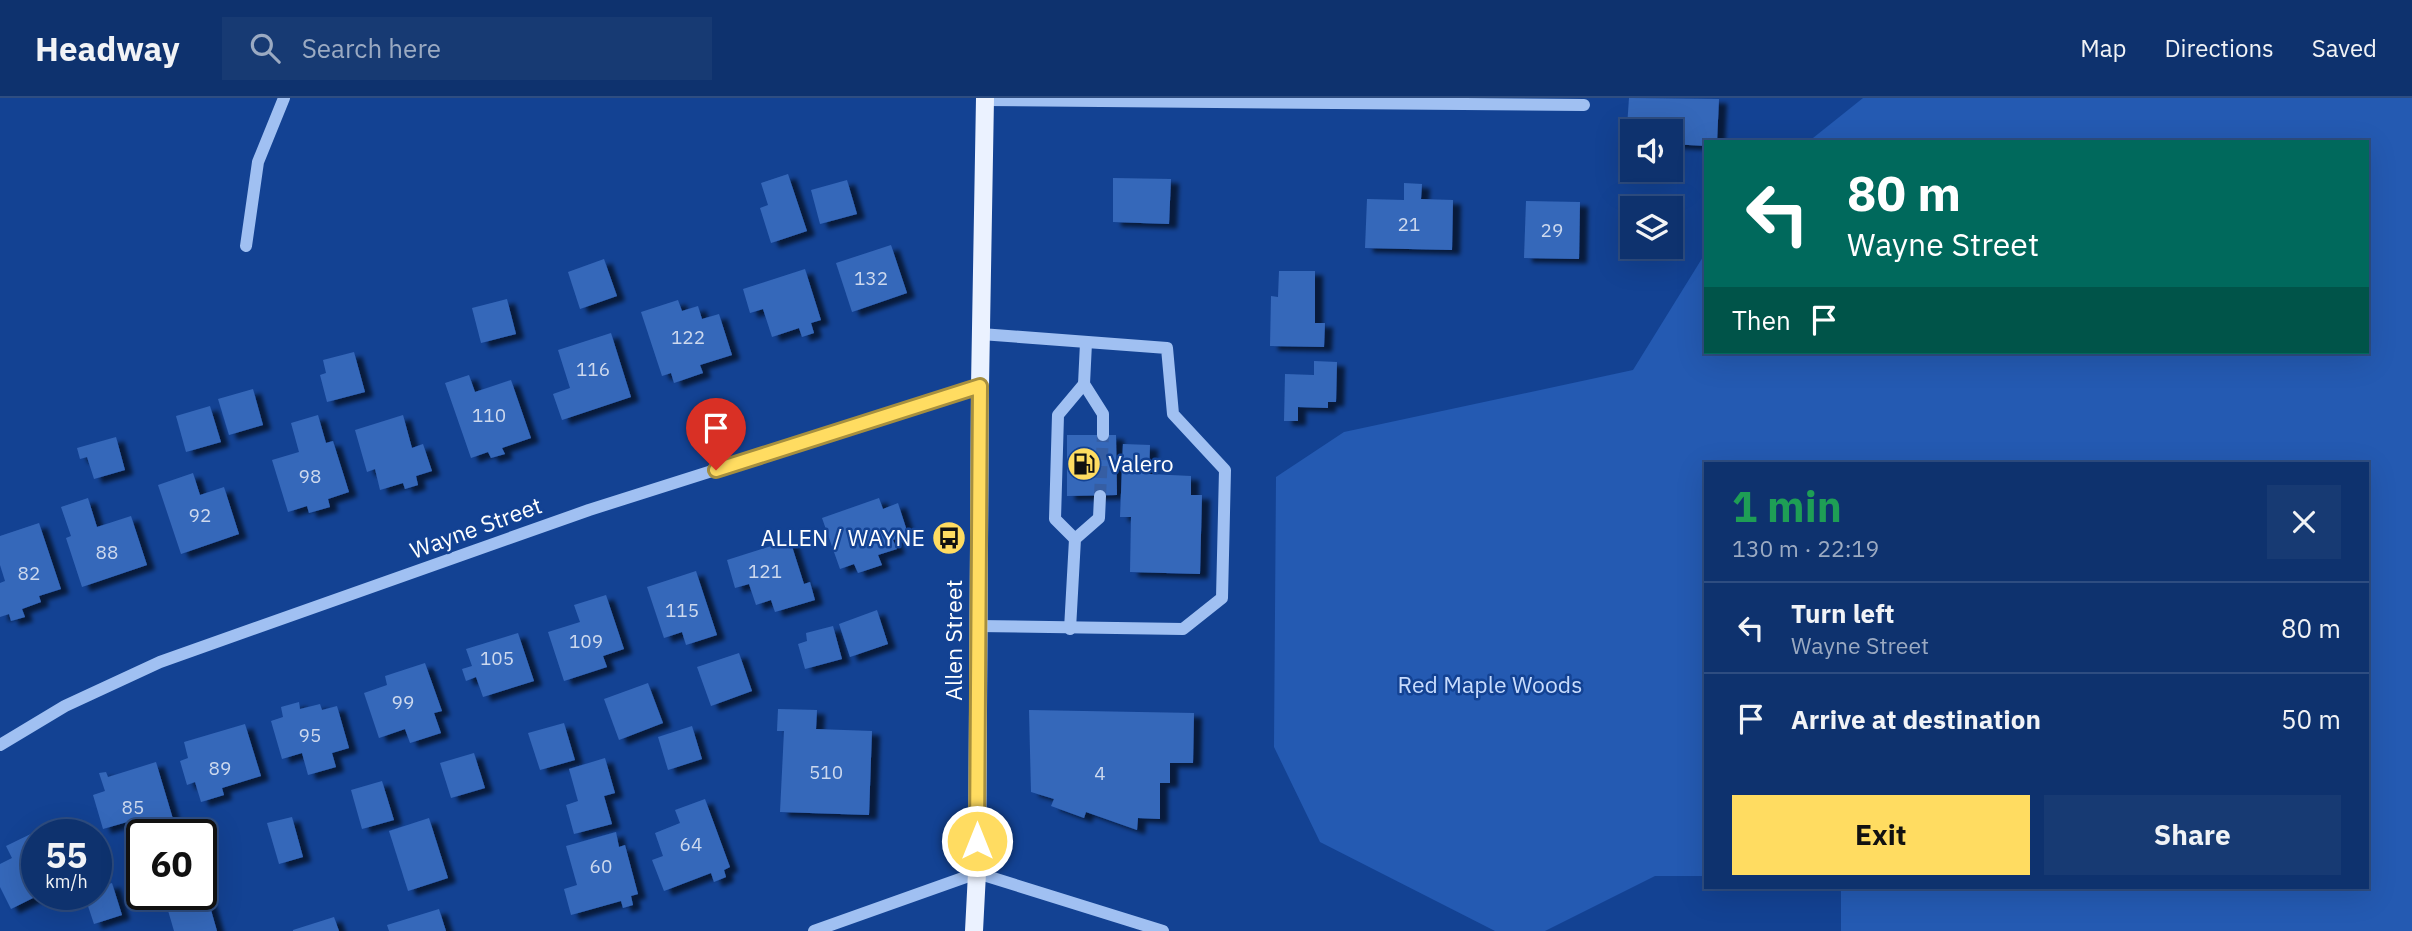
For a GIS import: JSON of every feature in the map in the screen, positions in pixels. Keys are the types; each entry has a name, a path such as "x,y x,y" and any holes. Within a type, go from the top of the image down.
{"main road":[{"name":"Allen Street","path":"974,931 977,873 985,99"}],"street":[{"path":"246,246 258,162 284,98"},
{"path":"985,99 1584,105"},
{"path":"978,626 1182,629 1222,598 1226,470 1174,414 1167,348 981,334"},
{"path":"1086,343 1084,384 1103,414 1103,435"},
{"path":"1070,629 1074,539 1055,519 1058,415 1084,384"},
{"name":"Wayne Street","path":"0,745 65,706 160,663 589,510 980,386"},
{"path":"1074,539 1098,518 1100,496"},
{"path":"814,931 977,873 1163,931"}],"green space":[{"name":"Red Maple Woods","path":"1863,98 2412,98 2412,931 1841,931 1841,889 2369,889 2369,462 1704,462 1704,876 1655,876 1545,931 1495,931 1320,842 1274,747 1276,477 1344,432 1633,370 1704,255 1704,354 2369,354 2369,140 1810,140"}],"building":[{"path":"1629,98 1719,99 1717,140 1704,140 1704,146 1683,145 1683,119 1628,119"},
{"path":"788,174 807,231 771,243 760,208 768,205 761,183"},
{"path":"1113,178 1171,179 1169,224 1113,222"},
{"path":"847,180 857,214 820,224 811,190"},
{"path":"1404,183 1422,184 1421,199 1453,200 1452,250 1365,248 1367,199 1404,200"},
{"path":"1526,201 1580,202 1579,259 1524,258"},
{"path":"891,245 907,293 852,312 836,263"},
{"path":"604,259 617,296 580,309 568,272"},
{"path":"805,269 821,320 811,323 814,333 802,337 799,328 772,337 763,309 750,313 743,289"},
{"path":"1279,271 1315,271 1315,323 1325,323 1324,347 1270,346 1271,296 1278,297"},
{"path":"507,299 516,334 481,343 472,308"},
{"path":"678,300 682,311 698,306 702,319 719,314 732,355 700,365 703,373 674,383 671,373 662,376 641,312"},
{"path":"611,333 631,397 562,420 553,394 570,388 558,350"},
{"path":"354,352 365,392 327,402 320,375 326,373 323,360"},
{"path":"1314,361 1337,362 1336,402 1328,402 1328,408 1298,407 1298,421 1284,421 1285,374 1314,375"},
{"path":"469,375 475,392 511,380 531,438 502,448 505,454 491,458 488,452 471,458 445,383"},
{"path":"253,389 263,425 229,435 218,399"},
{"path":"210,406 221,442 186,452 176,416"},
{"path":"318,415 326,443 333,441 349,492 328,499 330,507 309,513 307,506 288,512 272,460 299,452 291,423"},
{"path":"403,415 412,448 423,444 432,471 416,476 418,485 405,489 403,483 380,490 375,469 367,472 355,430"},
{"path":"1067,435 1116,435 1117,495 1067,496"},
{"path":"116,437 125,470 94,479 87,457 80,459 77,448"},
{"path":"1123,444 1150,445 1149,474 1191,476 1191,495 1202,495 1200,574 1130,572 1131,517 1120,517"},
{"path":"193,473 200,495 224,487 239,534 181,554 158,485"},
{"path":"88,498 97,527 131,516 147,565 82,587 66,538 71,536 61,507"},
{"path":"879,498 883,509 898,503 908,534 893,540 897,549 878,555 882,565 858,573 854,564 840,569 822,518"},
{"path":"39,523 61,589 39,596 41,602 22,609 25,617 11,621 9,614 0,617 0,583 5,581 0,565 0,536"},
{"path":"790,540 804,584 810,582 815,600 775,612 771,600 756,605 749,584 735,588 727,560"},
{"path":"696,571 717,635 686,645 682,632 664,638 647,587"},
{"path":"606,595 624,649 603,656 607,667 564,681 548,632 580,622 574,605"},
{"path":"877,610 888,644 850,657 839,624"},
{"path":"833,626 842,659 805,669 798,644 807,641 806,633"},
{"path":"518,633 534,681 483,697 476,677 466,681 462,669 472,666 466,649"},
{"path":"739,653 752,691 711,706 697,667"},
{"path":"425,663 442,711 434,713 441,733 410,743 405,729 379,738 364,693 387,685 385,676"},
{"path":"648,683 663,723 619,740 604,699"},
{"path":"299,702 300,709 320,704 322,710 337,706 349,748 332,753 336,767 308,775 302,753 282,759 271,721 283,717 281,707"},
{"path":"778,709 817,710 816,729 872,731 869,815 780,812 784,731 777,731"},
{"path":"1029,710 1194,713 1193,763 1170,763 1170,783 1160,783 1160,819 1138,818 1137,830 1086,812 1084,818 1051,806 1054,799 1031,792"},
{"path":"564,723 575,760 540,770 528,733"},
{"path":"245,724 261,776 222,788 224,795 201,802 195,782 187,785 180,761 188,758 184,742"},
{"path":"692,726 702,759 668,770 658,737"},
{"path":"474,753 485,788 451,798 440,763"},
{"path":"605,758 615,793 604,796 612,824 574,834 566,805 578,801 569,769"},
{"path":"156,762 173,819 126,819 126,822 112,826 112,819 100,819 93,795 105,791 99,773 106,772 108,777"},
{"path":"382,781 394,820 362,829 351,790"},
{"path":"705,799 730,867 724,870 726,877 714,882 711,873 664,891 652,860 663,856 655,833 680,823 675,810"},
{"path":"292,817 303,857 279,864 267,823"},
{"path":"429,818 448,878 408,891 389,831"},
{"path":"616,832 619,847 625,845 638,894 631,896 633,905 623,908 621,901 571,915 564,889 577,885 566,846"},
{"path":"21,839 21,904 11,909 0,887 0,864 12,858 6,846"},
{"path":"112,883 122,915 94,924 89,910 112,910"},
{"path":"439,909 446,931 389,931 387,925"},
{"path":"168,910 211,910 217,931 174,931"},
{"path":"334,917 339,931 293,931 293,930"}],"tunnel":[{"path":"1100,496 1103,435"}],"place":[{"name":"Valero","path":"1084,464"},
{"name":"ALLEN / WAYNE","path":"949,538"}],"route":[{"path":"716,470 980,386 977,841"}]}
